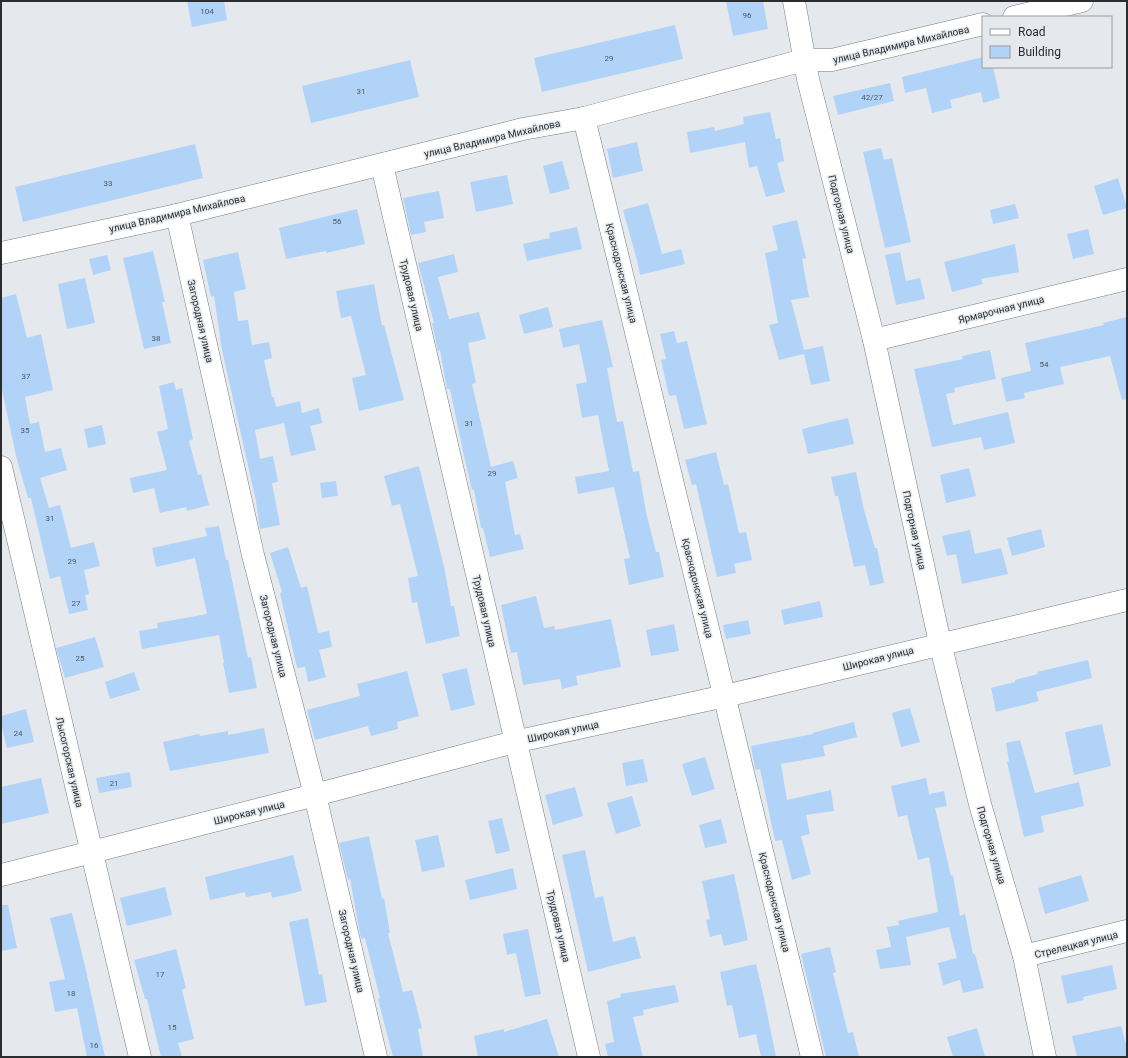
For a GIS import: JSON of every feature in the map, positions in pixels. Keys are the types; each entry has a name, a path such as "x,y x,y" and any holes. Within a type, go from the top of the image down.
{"street":[{"name":"Подгорная улица","path":"794,1 804,60 874,340 940,643 980,804 1024,956 1045,1057"},
{"path":"1018,16 1082,1"},
{"name":"улица Владимира Михайлова","path":"1,253 177,215 523,129 584,118 804,60 832,60 982,24"},
{"name":"Краснодонская улица","path":"584,118 812,1057"},
{"name":"Трудовая улица","path":"382,165 514,742 525,779 589,1057"},
{"name":"Загородная улица","path":"177,215 253,555 315,795 376,1057"},
{"name":"Ярмарочная улица","path":"874,340 1127,279"},
{"name":"Лысогорская улица","path":"1,467 140,1057"},
{"name":"Широкая улица","path":"1,875 315,795 514,742 725,696 940,643 1127,600"},
{"name":"Стрелецкая улица","path":"1024,956 1127,931"}],"building":[{"path":"187,1 224,1 227,20 192,27"},
{"path":"726,1 763,1 768,29 733,36"},
{"path":"675,25 683,59 542,92 534,58"},
{"path":"982,57 982,68 993,68 1000,98 983,103 981,92 950,100 952,108 932,113 926,88 905,93 902,77"},
{"path":"410,60 419,97 311,123 302,86"},
{"path":"890,83 894,101 838,115 833,96"},
{"path":"770,112 776,139 780,138 784,161 777,163 785,192 766,197 757,166 749,168 745,142 690,153 687,132 714,127 715,131 744,124 743,117"},
{"path":"637,142 643,171 613,178 607,149"},
{"path":"195,144 203,178 23,222 15,187"},
{"path":"881,148 884,160 892,158 911,242 885,248 863,152"},
{"path":"562,161 570,189 550,194 543,166"},
{"path":"507,175 513,204 476,212 470,182"},
{"path":"1118,178 1127,208 1103,215 1094,186"},
{"path":"439,191 444,218 424,222 426,232 411,235 403,198"},
{"path":"648,203 662,254 681,249 685,264 640,275 623,210"},
{"path":"1015,204 1019,218 993,224 990,210"},
{"path":"357,209 365,244 326,253 326,251 286,259 279,228"},
{"path":"797,220 806,258 802,259 809,297 791,300 804,350 823,346 830,381 811,385 804,354 779,360 769,325 778,323 765,253 778,250 772,226"},
{"path":"577,227 582,249 527,261 523,244 550,238 549,233"},
{"path":"1088,229 1094,254 1073,259 1067,234"},
{"path":"1015,244 1019,272 981,279 983,284 952,292 944,262"},
{"path":"153,251 165,302 162,302 171,343 144,349 123,258"},
{"path":"238,252 246,289 234,292 238,321 248,320 252,345 269,342 272,358 264,360 272,397 274,397 276,407 300,401 302,413 319,408 322,423 310,426 316,450 291,456 284,423 255,430 260,459 273,456 278,482 272,483 280,525 260,529 256,501 222,350 214,296 211,297 203,260"},
{"path":"900,252 906,281 920,278 925,299 896,305 885,255"},
{"path":"454,254 458,272 438,277 449,319 479,312 486,339 468,343 476,383 472,384 491,467 513,461 518,478 505,482 515,535 520,534 524,549 490,557 483,528 481,528 474,490 472,490 450,389 447,389 440,350 438,351 432,323 434,323 418,263"},
{"path":"107,255 111,270 93,275 89,259"},
{"path":"85,278 95,323 67,329 58,284"},
{"path":"374,284 382,326 384,325 404,400 359,411 352,378 366,375 351,316 341,318 336,291"},
{"path":"16,294 27,338 41,334 53,390 25,397 30,424 39,422 45,452 61,448 67,470 40,478 49,508 60,505 71,548 94,542 100,566 84,570 89,594 85,595 88,610 69,614 60,576 50,579 31,498 28,498 16,456 1,385 1,298"},
{"path":"548,307 553,327 524,334 519,315"},
{"path":"1127,317 1127,399 1122,400 1110,356 1060,367 1064,384 1024,393 1025,398 1006,402 1001,378 1031,371 1025,343 1104,325 1103,323"},
{"path":"602,320 613,367 607,368 617,422 623,421 633,472 639,471 646,512 656,552 659,552 664,577 629,585 624,559 630,558 614,487 578,494 575,477 609,471 598,415 582,418 576,384 587,382 579,344 563,348 559,329"},
{"path":"674,331 677,343 687,341 707,424 684,429 676,395 669,396 661,360 666,359 660,334"},
{"path":"990,350 996,379 954,388 955,392 946,394 953,425 1008,412 1015,443 984,450 981,437 932,447 914,369 963,359 962,356"},
{"path":"174,382 176,390 182,388 193,439 189,441 198,475 201,474 209,505 187,511 186,507 160,513 154,488 133,493 130,478 167,470 157,432 168,429 159,386"},
{"path":"848,418 854,444 808,454 802,429"},
{"path":"102,425 106,444 88,448 84,429"},
{"path":"716,452 724,485 728,484 739,533 746,532 752,560 734,564 736,573 717,577 696,484 692,485 685,460"},
{"path":"419,466 445,571 451,606 454,606 460,636 426,644 417,602 412,603 408,578 418,576 400,504 392,506 384,476"},
{"path":"969,468 976,496 946,503 940,475"},
{"path":"856,472 864,510 875,548 877,548 884,583 870,586 865,565 854,567 838,496 835,496 831,477"},
{"path":"336,481 338,496 322,498 320,483"},
{"path":"219,526 226,560 228,560 248,658 251,657 257,688 229,693 219,635 142,649 139,631 158,628 157,623 207,614 195,558 156,567 152,548 207,536 205,528"},
{"path":"1041,529 1045,547 1012,556 1007,538"},
{"path":"970,530 975,554 1001,548 1008,574 962,584 956,554 947,556 942,536"},
{"path":"288,547 301,588 307,586 318,633 329,631 332,647 319,650 326,677 308,682 305,667 297,668 280,593 282,592 270,553"},
{"path":"536,596 544,628 554,626 555,630 611,619 621,667 576,676 578,685 562,689 560,679 523,685 517,652 511,653 501,605"},
{"path":"820,601 823,617 784,625 781,610"},
{"path":"748,620 751,634 726,639 723,625"},
{"path":"674,624 679,651 651,656 646,630"},
{"path":"95,637 104,667 65,678 56,648"},
{"path":"1088,660 1092,678 1036,692 1039,701 996,712 991,688 1038,674 1037,672"},
{"path":"467,668 475,705 451,711 442,674"},
{"path":"407,671 419,716 397,722 398,729 371,736 368,726 315,740 307,710 360,696 357,684"},
{"path":"134,672 140,690 110,699 105,682"},
{"path":"910,708 920,742 901,747 892,713"},
{"path":"26,709 34,742 7,748 1,724 1,716"},
{"path":"854,722 857,737 823,746 825,756 781,764 787,800 831,790 834,811 806,815 810,834 801,836 811,874 792,880 782,840 775,841 760,769 755,770 751,746 813,734 812,733"},
{"path":"1102,724 1111,766 1074,775 1065,732"},
{"path":"264,728 269,753 170,771 163,742 199,734 200,736 228,731 228,735"},
{"path":"1020,740 1035,793 1079,782 1084,806 1041,816 1044,832 1024,837 1007,762 1009,761 1006,743"},
{"path":"705,757 715,789 692,796 682,764"},
{"path":"643,759 648,782 626,786 622,763"},
{"path":"130,772 132,787 99,793 96,778"},
{"path":"41,778 49,813 1,824 1,787"},
{"path":"926,778 929,794 944,791 947,806 935,808 951,876 953,875 960,916 965,914 973,954 975,954 984,988 963,993 960,980 943,985 938,963 957,958 949,927 906,937 911,965 880,969 876,950 891,947 887,927 899,925 898,921 938,912 929,857 918,860 907,815 898,817 891,786"},
{"path":"575,787 583,816 553,825 545,795"},
{"path":"632,796 641,826 616,834 607,803"},
{"path":"502,818 510,851 496,854 488,821"},
{"path":"721,819 727,843 705,848 699,825"},
{"path":"438,835 445,867 422,872 415,840"},
{"path":"369,836 382,899 384,898 390,933 388,933 403,992 412,990 422,1028 418,1029 423,1057 393,1057 378,999 380,998 365,938 361,939 350,879 348,880 339,843"},
{"path":"585,850 595,898 603,896 613,942 635,936 641,958 588,972 562,855"},
{"path":"293,855 302,891 272,898 271,892 246,897 245,892 210,900 205,877"},
{"path":"513,868 517,889 470,900 465,880"},
{"path":"734,874 748,940 724,946 721,934 710,937 706,920 710,919 702,881"},
{"path":"1081,875 1089,901 1045,914 1038,888"},
{"path":"165,887 172,915 127,926 120,898"},
{"path":"1,905 8,905 17,948 1,951"},
{"path":"72,913 105,1057 87,1057 77,1008 55,1012 49,982 65,979 50,918"},
{"path":"308,918 319,975 322,974 327,1002 305,1006 289,922"},
{"path":"528,929 541,994 525,997 516,953 507,955 503,934"},
{"path":"830,947 836,972 833,973 848,1033 853,1032 859,1057 826,1057 801,954"},
{"path":"176,949 186,988 182,990 194,1039 178,1043 182,1057 161,1057 147,999 145,999 134,960"},
{"path":"756,964 776,1057 761,1057 756,1034 739,1038 732,1005 727,1006 720,972"},
{"path":"1112,965 1117,989 1083,997 1084,1000 1067,1004 1061,976"},
{"path":"675,985 679,1002 643,1010 644,1015 633,1017 643,1057 608,1057 605,1044 614,1042 607,1001 621,997 620,994"},
{"path":"547,1019 559,1057 478,1057 474,1036 504,1029 504,1032"},
{"path":"1121,1026 1127,1048 1127,1057 1077,1057 1072,1036"},
{"path":"977,1028 985,1057 953,1057 947,1037"}]}
